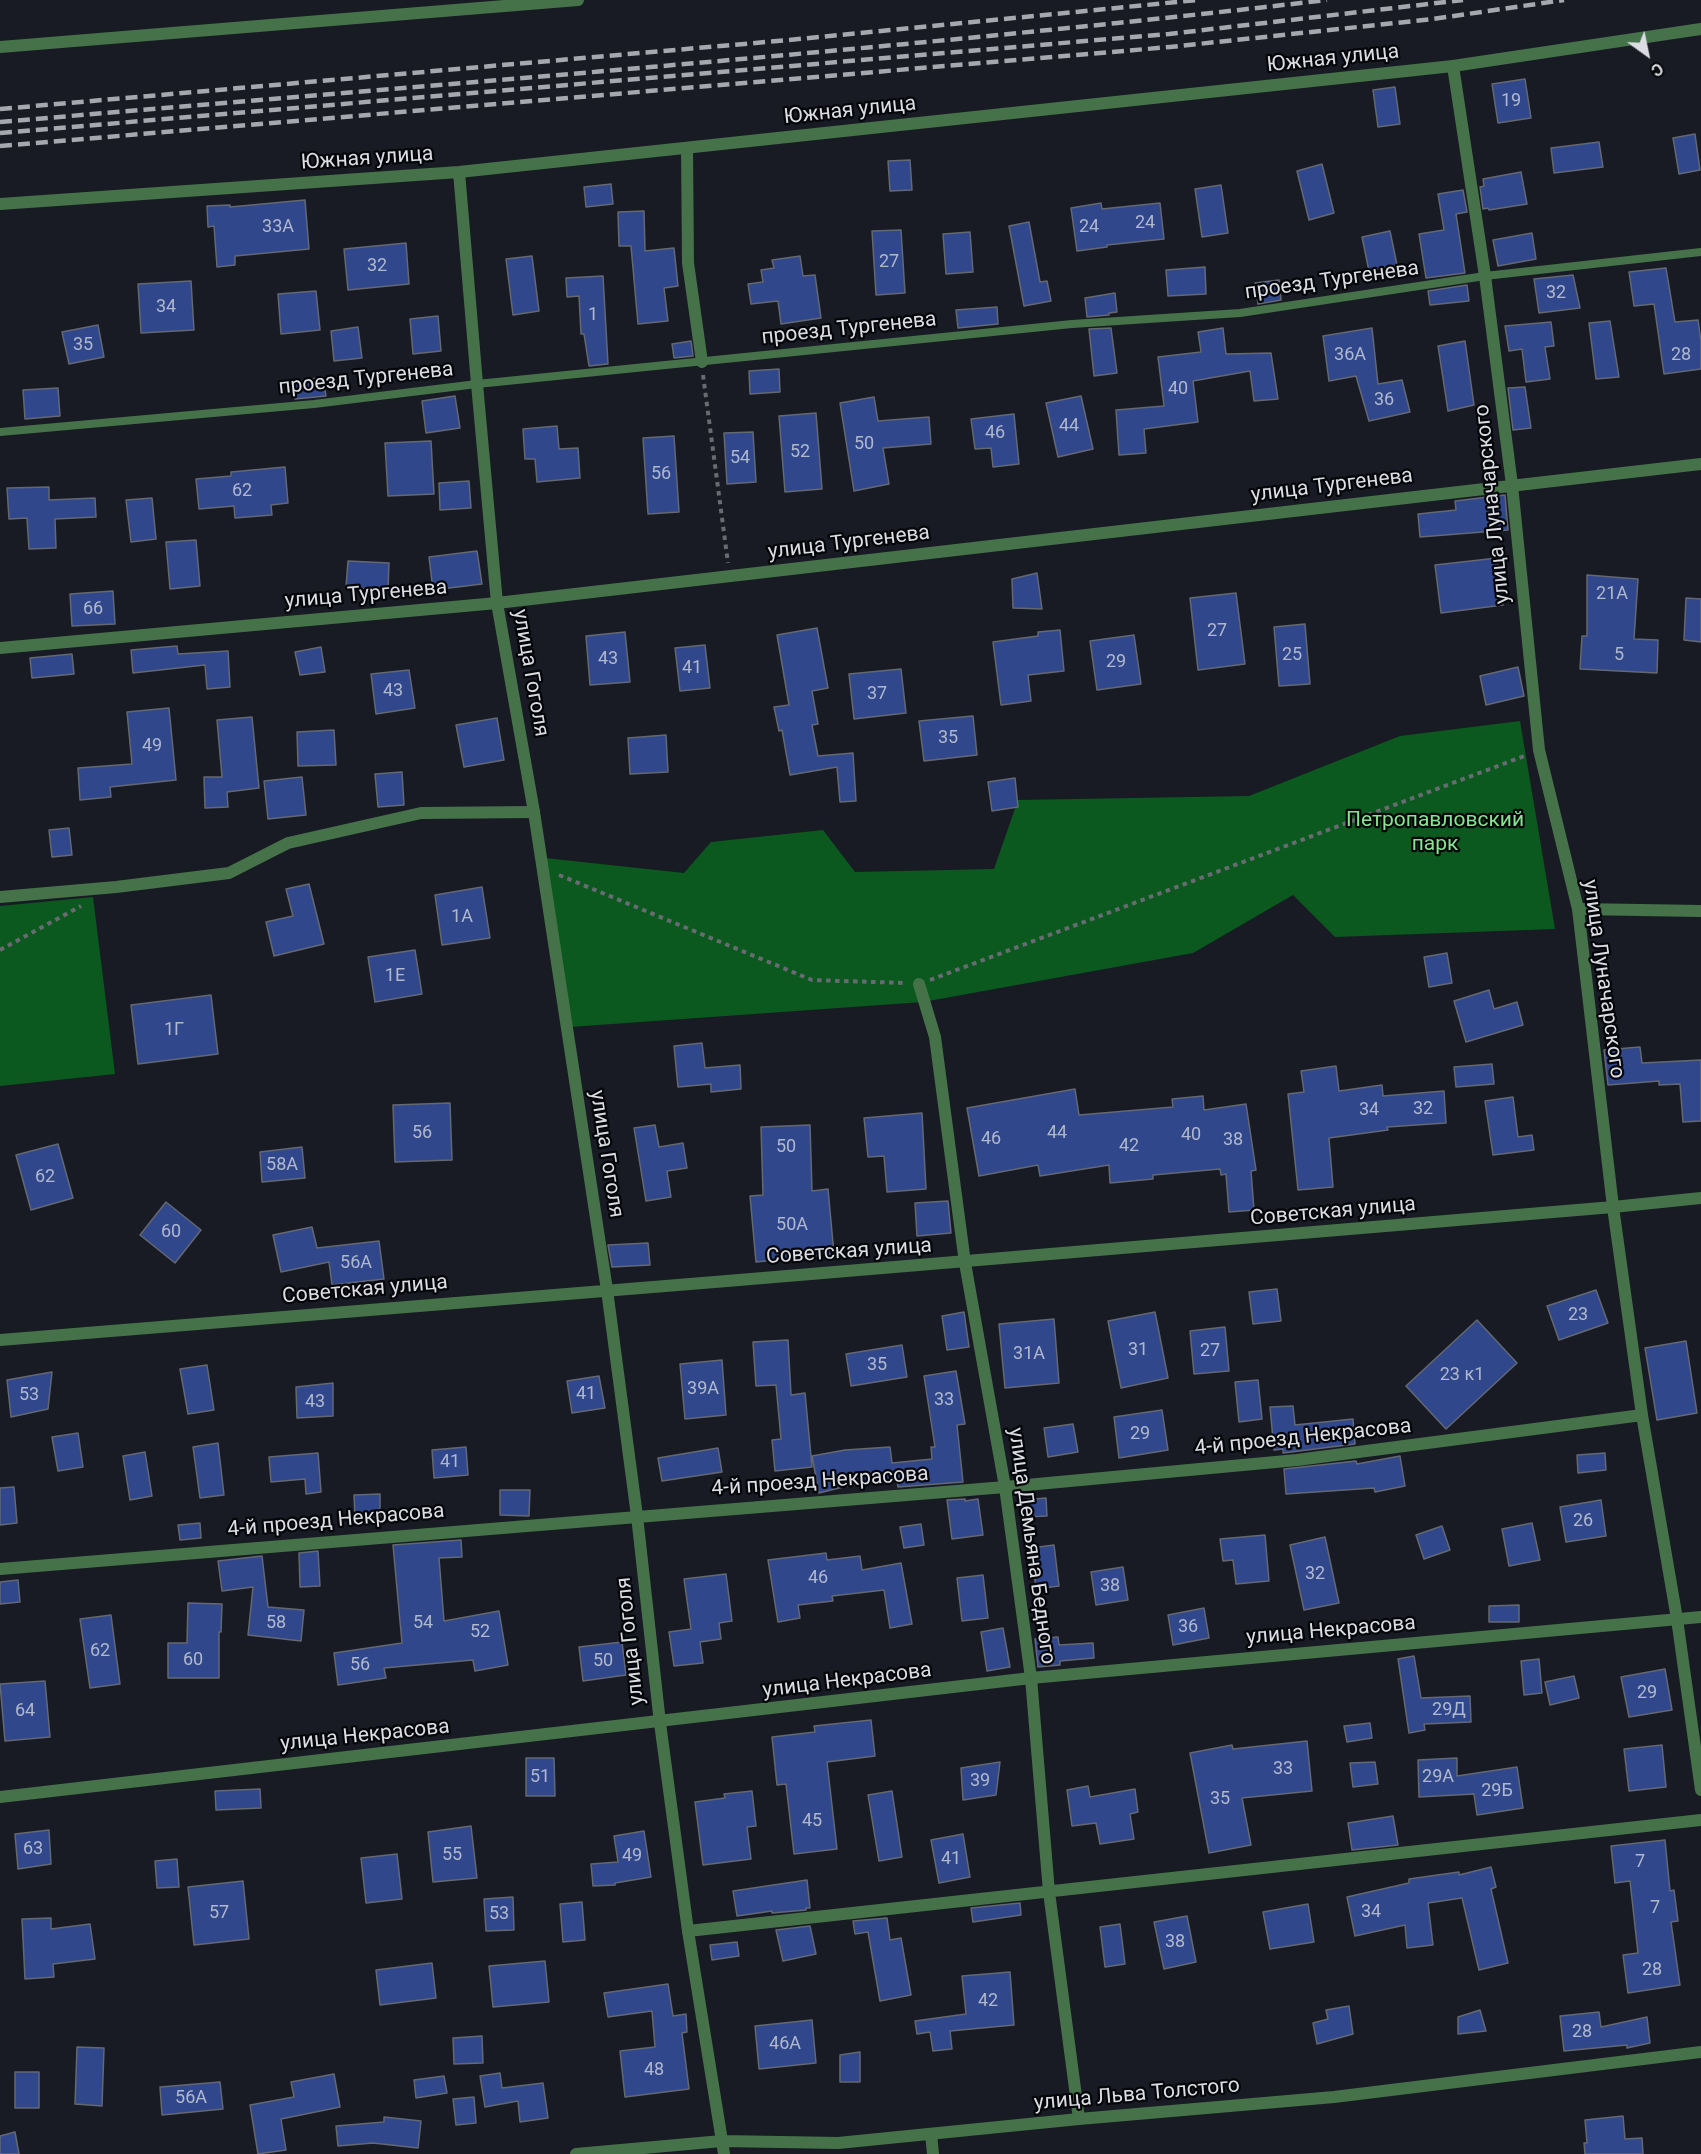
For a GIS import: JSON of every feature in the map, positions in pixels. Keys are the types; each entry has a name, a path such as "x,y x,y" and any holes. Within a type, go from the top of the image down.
{"street":[{"path":"0,47 504,3 578,0"},
{"name":"Южная улица","path":"0,204 459,172 1453,66 1701,29"},
{"name":"улица Луначарского","path":"1453,66 1485,276 1512,485 1539,750 1578,909 1613,1207 1642,1415 1677,1619 1701,1790"},
{"path":"687,148 688,263 702,362"},
{"name":"улица Гоголя","path":"459,172 497,603 543,868 607,1290 688,1931 724,2154"},
{"name":"улица Тургенева","path":"0,648 497,603 1701,464"},
{"path":"0,897 116,887 229,873 288,843 421,813 534,812"},
{"path":"1578,909 1701,911"},
{"name":"улица Демьяна Бедного","path":"919,984 935,1037 965,1263 1005,1487 1031,1678 1049,1892 1079,2119"},
{"name":"Советская улица","path":"0,1340 965,1263 1701,1198"},
{"name":"4-й проезд Некрасова","path":"0,1569 1005,1487 1297,1460 1642,1415"},
{"name":"улица Некрасова","path":"0,1797 660,1723 1031,1678 1701,1617"},
{"path":"688,1931 1701,1820"},
{"name":"улица Льва Толстого","path":"576,2154 722,2141 838,2143 1334,2097 1701,2052"},
{"path":"931,2134 933,2154"}],"lane":[{"name":"проезд Тургенева","path":"0,432 314,404 477,384 1060,326 1240,313 1485,276 1701,252"}],"path":[{"path":"702,362 729,576"},
{"path":"543,868 812,980 919,984 1539,750"},
{"path":"0,950 84,904"}],"green space":[{"name":"Петропавловский парк","path":"1520,721 1555,929 1335,937 1293,895 1193,953 923,1002 570,1027 545,858 684,873 711,842 823,830 855,872 994,869 1018,800 1249,796 1400,736"},
{"path":"93,897 115,1074 0,1086 0,906"}],"building":[{"path":"1525,79 1531,118 1498,123 1492,84"},
{"path":"1395,87 1400,124 1378,127 1373,90"},
{"path":"1695,134 1700,170 1679,174 1673,138"},
{"path":"1599,142 1603,167 1554,173 1551,148"},
{"path":"910,160 912,190 890,191 888,161"},
{"path":"1322,164 1334,213 1309,220 1297,171"},
{"path":"1521,172 1527,204 1483,209 1480,187 1484,186 1483,179"},
{"path":"611,184 613,204 586,207 584,187"},
{"path":"1221,185 1228,233 1202,237 1195,189"},
{"path":"1463,190 1467,212 1456,214 1465,273 1426,278 1419,234 1444,230 1438,194"},
{"path":"305,200 309,249 235,256 235,265 217,267 214,226 208,227 207,206 230,205 230,207"},
{"path":"1101,203 1102,209 1160,203 1164,239 1107,245 1107,247 1077,251 1071,208"},
{"path":"644,211 645,251 674,248 678,286 664,288 668,321 638,324 631,246 619,246 618,212"},
{"path":"1029,222 1040,282 1047,281 1051,301 1024,306 1009,226"},
{"path":"901,230 905,293 876,295 872,231"},
{"path":"1390,231 1397,265 1369,271 1362,237"},
{"path":"970,232 973,272 946,274 943,234"},
{"path":"1532,233 1536,259 1498,266 1493,240"},
{"path":"406,243 409,284 348,290 344,249"},
{"path":"532,256 539,311 513,315 506,259"},
{"path":"800,256 803,276 815,275 821,318 781,324 778,301 751,304 748,284 763,282 761,270 774,268 772,260"},
{"path":"1205,267 1206,294 1168,296 1166,270"},
{"path":"1666,268 1675,322 1698,320 1701,369 1664,374 1654,304 1634,306 1629,272"},
{"path":"1573,275 1580,308 1539,313 1534,279"},
{"path":"603,276 608,364 589,366 584,334 581,334 579,296 567,297 566,278"},
{"path":"1279,280 1281,300 1258,304 1255,283"},
{"path":"191,281 194,330 141,333 138,284"},
{"path":"1467,285 1469,301 1430,305 1428,291"},
{"path":"316,291 320,330 281,334 278,294"},
{"path":"1115,293 1117,312 1087,317 1085,298"},
{"path":"997,307 998,324 958,328 956,310"},
{"path":"438,316 441,351 413,354 410,319"},
{"path":"1610,321 1619,377 1596,379 1589,323"},
{"path":"1551,322 1554,346 1545,347 1550,379 1526,382 1522,349 1509,351 1505,326"},
{"path":"98,325 104,357 69,364 62,332"},
{"path":"358,327 362,358 334,361 331,331"},
{"path":"1111,328 1117,373 1094,376 1089,329"},
{"path":"1223,328 1226,354 1271,353 1278,399 1254,401 1250,371 1193,381 1198,422 1144,429 1146,453 1119,455 1116,410 1164,406 1158,357 1201,352 1198,332"},
{"path":"1372,328 1378,384 1402,380 1410,412 1369,421 1356,376 1329,381 1323,336"},
{"path":"691,341 693,356 674,358 672,344"},
{"path":"1465,341 1474,405 1448,411 1438,346"},
{"path":"779,369 780,392 750,394 749,371"},
{"path":"323,377 326,396 295,399 293,382"},
{"path":"1525,387 1531,428 1513,430 1508,388"},
{"path":"58,388 60,416 25,419 23,390"},
{"path":"455,396 460,428 426,433 422,401"},
{"path":"1081,396 1093,449 1058,457 1046,403"},
{"path":"874,397 878,421 929,417 931,444 883,448 889,484 854,491 840,403"},
{"path":"816,413 822,489 785,492 779,416"},
{"path":"1014,414 1019,464 993,467 991,448 975,449 971,419"},
{"path":"557,426 559,449 578,448 580,478 537,482 535,459 525,459 523,429"},
{"path":"753,432 756,482 727,484 724,433"},
{"path":"674,436 679,512 648,514 643,438"},
{"path":"431,441 434,494 388,496 385,443"},
{"path":"285,467 288,503 271,505 272,515 235,518 234,506 199,509 196,479 231,476 231,472"},
{"path":"469,481 471,508 440,510 439,483"},
{"path":"49,487 49,500 95,498 96,517 55,519 56,548 29,549 27,518 9,519 7,488"},
{"path":"1505,495 1508,530 1420,537 1418,514 1456,510 1455,501"},
{"path":"152,498 156,539 131,542 126,500"},
{"path":"196,540 200,586 170,589 166,542"},
{"path":"477,551 482,584 433,590 429,557"},
{"path":"1497,558 1503,605 1441,613 1435,565"},
{"path":"348,561 389,563 388,590 346,587"},
{"path":"1037,573 1042,609 1013,608 1012,579"},
{"path":"1587,575 1638,579 1634,639 1658,640 1657,673 1580,669 1582,636 1587,636"},
{"path":"113,591 115,624 72,626 70,594"},
{"path":"1236,593 1245,664 1198,670 1190,598"},
{"path":"1686,598 1701,599 1701,642 1684,640"},
{"path":"1305,624 1310,684 1279,686 1274,627"},
{"path":"817,628 828,688 812,691 818,724 812,725 818,756 853,753 856,801 840,802 837,767 790,775 782,730 779,731 774,707 789,705 777,635"},
{"path":"1060,630 1064,671 1028,675 1031,701 1001,705 993,642 1038,636 1038,632"},
{"path":"625,632 630,682 590,685 586,636"},
{"path":"1134,635 1141,684 1097,690 1090,641"},
{"path":"705,645 710,688 680,691 675,648"},
{"path":"177,646 178,654 228,651 230,687 207,689 205,665 133,673 131,650"},
{"path":"321,647 325,672 300,675 295,652"},
{"path":"72,654 74,674 32,678 30,658"},
{"path":"1518,667 1524,696 1486,705 1480,676"},
{"path":"901,669 906,713 854,719 849,674"},
{"path":"409,670 415,708 376,714 371,674"},
{"path":"169,708 176,780 110,787 111,797 80,800 78,768 132,764 127,712"},
{"path":"973,716 977,755 924,761 919,721"},
{"path":"252,717 259,788 227,792 228,807 205,808 204,777 222,777 217,720"},
{"path":"497,718 504,760 464,767 456,725"},
{"path":"334,730 336,765 298,766 297,732"},
{"path":"666,735 668,772 630,774 628,738"},
{"path":"402,772 404,805 378,807 375,774"},
{"path":"302,777 306,815 268,819 264,781"},
{"path":"1015,778 1018,807 992,811 988,782"},
{"path":"69,828 72,855 52,857 49,830"},
{"path":"309,884 324,944 274,956 266,922 293,916 286,889"},
{"path":"482,887 490,938 442,945 435,895"},
{"path":"415,950 422,994 375,1002 368,957"},
{"path":"1447,953 1452,983 1429,987 1424,957"},
{"path":"1489,990 1494,1009 1517,1002 1523,1025 1466,1042 1454,1001"},
{"path":"211,995 218,1054 138,1064 131,1005"},
{"path":"702,1043 705,1068 740,1065 741,1089 711,1092 711,1084 678,1087 674,1046"},
{"path":"1640,1047 1642,1063 1701,1060 1701,1121 1683,1122 1680,1084 1659,1085 1659,1081 1608,1085 1604,1050"},
{"path":"1492,1064 1494,1084 1456,1087 1454,1067"},
{"path":"1336,1066 1339,1091 1382,1085 1383,1096 1444,1091 1446,1123 1387,1127 1388,1130 1329,1138 1333,1187 1298,1190 1288,1094 1304,1092 1301,1071"},
{"path":"1075,1089 1079,1115 1173,1107 1172,1099 1203,1096 1204,1110 1246,1104 1256,1170 1251,1171 1254,1210 1229,1212 1226,1174 1221,1175 1220,1169 1153,1175 1153,1179 1110,1183 1109,1165 1040,1176 1038,1165 979,1176 967,1108"},
{"path":"1513,1097 1518,1137 1532,1135 1534,1150 1493,1155 1485,1101"},
{"path":"450,1103 452,1160 395,1162 393,1105"},
{"path":"922,1113 926,1189 887,1192 884,1156 868,1157 864,1118"},
{"path":"655,1125 659,1147 683,1143 687,1168 667,1171 671,1197 646,1201 634,1128"},
{"path":"810,1125 812,1191 828,1189 834,1254 756,1262 750,1196 763,1195 761,1127"},
{"path":"58,1144 73,1198 31,1210 16,1155"},
{"path":"302,1147 305,1178 262,1182 260,1152"},
{"path":"948,1201 951,1233 917,1236 915,1203"},
{"path":"166,1202 201,1230 175,1263 140,1235"},
{"path":"312,1227 317,1248 379,1241 384,1279 332,1285 329,1262 281,1272 273,1235"},
{"path":"648,1243 650,1265 612,1267 608,1245"},
{"path":"1277,1289 1281,1321 1253,1324 1249,1292"},
{"path":"1596,1290 1608,1323 1559,1340 1547,1306"},
{"path":"964,1312 969,1347 947,1350 942,1316"},
{"path":"1155,1312 1168,1378 1121,1388 1108,1321"},
{"path":"1054,1319 1059,1383 1005,1388 999,1324"},
{"path":"1477,1320 1517,1363 1446,1429 1406,1386"},
{"path":"1225,1327 1229,1371 1194,1374 1190,1331"},
{"path":"788,1340 791,1395 805,1393 812,1467 775,1471 772,1440 781,1439 776,1385 756,1386 753,1342"},
{"path":"1686,1341 1697,1413 1657,1420 1645,1348"},
{"path":"902,1345 907,1377 851,1386 846,1354"},
{"path":"722,1360 726,1415 685,1419 680,1364"},
{"path":"207,1365 214,1410 188,1414 180,1369"},
{"path":"956,1371 965,1424 957,1425 963,1482 898,1487 897,1481 851,1485 819,1493 812,1456 845,1450 890,1447 892,1463 932,1459 931,1447 935,1447 924,1376"},
{"path":"52,1372 48,1409 11,1417 7,1380"},
{"path":"599,1376 605,1408 572,1413 567,1381"},
{"path":"1258,1380 1262,1419 1239,1422 1235,1382"},
{"path":"333,1383 333,1416 297,1418 296,1387"},
{"path":"1293,1406 1295,1425 1353,1419 1355,1444 1283,1453 1283,1449 1274,1450 1270,1407"},
{"path":"1162,1410 1168,1450 1119,1458 1114,1417"},
{"path":"1073,1424 1078,1452 1048,1457 1044,1428"},
{"path":"78,1433 83,1467 58,1471 52,1437"},
{"path":"218,1443 224,1495 200,1498 193,1447"},
{"path":"466,1447 468,1475 434,1478 432,1450"},
{"path":"718,1448 722,1472 662,1481 658,1458"},
{"path":"145,1452 152,1496 130,1500 123,1456"},
{"path":"318,1453 321,1492 306,1494 305,1479 271,1482 269,1457"},
{"path":"1605,1453 1606,1470 1578,1473 1577,1455"},
{"path":"1400,1456 1405,1486 1375,1492 1374,1488 1286,1494 1284,1469 1356,1461 1357,1464"},
{"path":"14,1487 17,1523 0,1525 0,1488"},
{"path":"500,1490 530,1490 529,1516 500,1515"},
{"path":"380,1494 380,1517 355,1517 354,1495"},
{"path":"1046,1498 1047,1516 1024,1517 1023,1500"},
{"path":"965,1499 965,1501 978,1499 983,1535 952,1539 947,1500"},
{"path":"1601,1500 1606,1536 1566,1542 1560,1507"},
{"path":"200,1523 201,1538 180,1540 178,1525"},
{"path":"1532,1523 1540,1560 1509,1566 1502,1529"},
{"path":"921,1524 924,1545 904,1548 900,1527"},
{"path":"1442,1526 1450,1550 1424,1559 1416,1535"},
{"path":"1265,1535 1269,1581 1236,1584 1233,1560 1223,1561 1220,1539"},
{"path":"1325,1537 1339,1603 1304,1610 1290,1545"},
{"path":"461,1540 462,1557 439,1558 444,1621 499,1611 508,1665 475,1671 473,1660 384,1668 386,1678 338,1685 334,1653 402,1643 393,1545"},
{"path":"1054,1545 1059,1586 1036,1589 1031,1548"},
{"path":"318,1551 320,1586 300,1587 299,1553"},
{"path":"826,1553 827,1560 860,1556 862,1570 901,1563 912,1624 890,1628 884,1590 832,1596 833,1601 798,1605 800,1618 778,1622 768,1560"},
{"path":"262,1556 268,1607 304,1610 301,1641 248,1635 253,1587 222,1591 218,1561"},
{"path":"1123,1567 1128,1600 1096,1605 1091,1572"},
{"path":"726,1574 732,1621 719,1623 721,1639 700,1642 703,1663 674,1666 669,1632 691,1629 684,1579"},
{"path":"983,1575 988,1618 962,1621 957,1578"},
{"path":"18,1580 20,1602 0,1604 0,1582"},
{"path":"188,1603 222,1604 221,1632 219,1632 219,1678 168,1678 168,1643 187,1643"},
{"path":"1519,1605 1519,1622 1489,1622 1489,1606"},
{"path":"1204,1608 1209,1638 1173,1645 1168,1615"},
{"path":"111,1615 120,1684 90,1688 80,1619"},
{"path":"1003,1628 1010,1667 987,1671 981,1632"},
{"path":"1058,1637 1059,1645 1093,1643 1094,1658 1060,1661 1060,1665 1038,1667 1035,1639"},
{"path":"622,1642 626,1675 583,1681 579,1647"},
{"path":"1414,1656 1421,1698 1470,1696 1471,1722 1424,1724 1425,1730 1409,1733 1398,1659"},
{"path":"1539,1659 1542,1693 1524,1695 1521,1661"},
{"path":"1665,1669 1672,1710 1629,1717 1621,1677"},
{"path":"1574,1676 1579,1698 1550,1705 1545,1682"},
{"path":"45,1681 50,1737 5,1741 0,1684"},
{"path":"871,1720 875,1756 827,1762 837,1849 794,1854 786,1784 777,1785 772,1737 815,1732 814,1726"},
{"path":"1370,1723 1372,1738 1347,1742 1344,1726"},
{"path":"1307,1741 1312,1791 1242,1798 1251,1845 1209,1853 1190,1753 1232,1745 1233,1749"},
{"path":"1662,1745 1666,1787 1629,1791 1624,1749"},
{"path":"526,1758 554,1758 555,1796 526,1796"},
{"path":"1457,1758 1457,1776 1517,1767 1523,1808 1477,1815 1474,1794 1419,1797 1418,1760"},
{"path":"1000,1762 996,1795 963,1800 961,1768"},
{"path":"1375,1762 1378,1784 1353,1787 1350,1763"},
{"path":"1088,1786 1090,1797 1135,1789 1138,1812 1130,1814 1134,1839 1100,1844 1096,1823 1072,1826 1067,1790"},
{"path":"260,1789 261,1808 216,1810 215,1791"},
{"path":"752,1791 756,1826 747,1827 751,1859 703,1865 695,1802 725,1798 724,1794"},
{"path":"892,1791 902,1857 879,1861 868,1795"},
{"path":"1393,1816 1398,1845 1352,1850 1348,1823"},
{"path":"471,1826 477,1878 433,1882 428,1832"},
{"path":"49,1830 51,1864 18,1869 15,1834"},
{"path":"644,1831 651,1877 615,1883 615,1885 593,1886 591,1864 618,1862 614,1836"},
{"path":"963,1834 970,1877 939,1883 931,1840"},
{"path":"1665,1840 1670,1891 1674,1890 1678,1921 1671,1922 1680,1985 1628,1993 1623,1955 1638,1953 1630,1881 1615,1883 1611,1846"},
{"path":"397,1854 402,1899 366,1903 361,1858"},
{"path":"177,1859 179,1887 157,1888 155,1861"},
{"path":"1491,1867 1496,1887 1491,1889 1508,1963 1479,1970 1462,1898 1428,1903 1433,1945 1407,1948 1405,1925 1355,1936 1347,1897 1409,1883 1409,1879 1459,1872 1459,1875"},
{"path":"807,1880 810,1908 737,1916 733,1891"},
{"path":"243,1881 249,1939 194,1945 188,1887"},
{"path":"513,1897 514,1930 486,1931 484,1899"},
{"path":"582,1902 585,1940 563,1942 560,1904"},
{"path":"1020,1903 1021,1915 973,1922 971,1908"},
{"path":"1308,1904 1314,1942 1270,1949 1263,1912"},
{"path":"1187,1916 1196,1962 1164,1969 1154,1922"},
{"path":"51,1918 51,1929 90,1924 95,1959 53,1964 54,1977 25,1979 22,1919"},
{"path":"887,1918 890,1940 901,1938 911,1995 880,2001 868,1932 855,1934 853,1921"},
{"path":"1120,1924 1125,1964 1105,1967 1100,1927"},
{"path":"810,1926 816,1954 783,1961 776,1930"},
{"path":"737,1942 739,1956 712,1960 710,1945"},
{"path":"545,1961 549,2002 493,2007 489,1966"},
{"path":"432,1963 436,1998 380,2005 376,1970"},
{"path":"1010,1972 1014,2025 950,2031 952,2049 933,2051 930,2032 917,2034 915,2021 966,2014 962,1976"},
{"path":"668,1984 673,2016 686,2014 687,2032 682,2033 689,2089 625,2097 620,2051 655,2047 652,2011 608,2017 604,1993"},
{"path":"1349,2006 1353,2034 1317,2044 1313,2023 1328,2019 1326,2010"},
{"path":"1480,2010 1486,2031 1458,2034 1458,2017"},
{"path":"1599,2012 1601,2027 1647,2017 1650,2043 1627,2048 1627,2045 1564,2051 1560,2016"},
{"path":"812,2020 816,2063 759,2069 755,2026"},
{"path":"482,2036 483,2063 454,2064 453,2038"},
{"path":"77,2047 104,2048 102,2106 75,2104"},
{"path":"860,2052 860,2082 840,2082 840,2055"},
{"path":"15,2072 39,2072 39,2108 15,2108"},
{"path":"500,2073 502,2088 543,2083 548,2118 520,2122 518,2101 485,2107 480,2076"},
{"path":"334,2074 340,2107 281,2119 286,2150 258,2154 250,2105 294,2097 291,2082"},
{"path":"444,2076 447,2093 416,2098 414,2080"},
{"path":"220,2082 223,2109 162,2115 160,2087"},
{"path":"474,2097 476,2123 456,2125 453,2099"},
{"path":"1623,2116 1625,2139 1642,2138 1643,2154 1585,2154 1584,2143 1587,2143 1585,2120"},
{"path":"384,2117 421,2121 418,2148 373,2143 338,2146 336,2126 384,2122"},
{"path":"15,2132 19,2154 0,2154 0,2136"}],"railway":[{"path":"0,109 789,40 1197,0"},
{"path":"0,122 830,51 1327,0"},
{"path":"0,133 1169,34 1463,0"},
{"path":"0,146 1170,47 1433,19 1564,0"}]}
